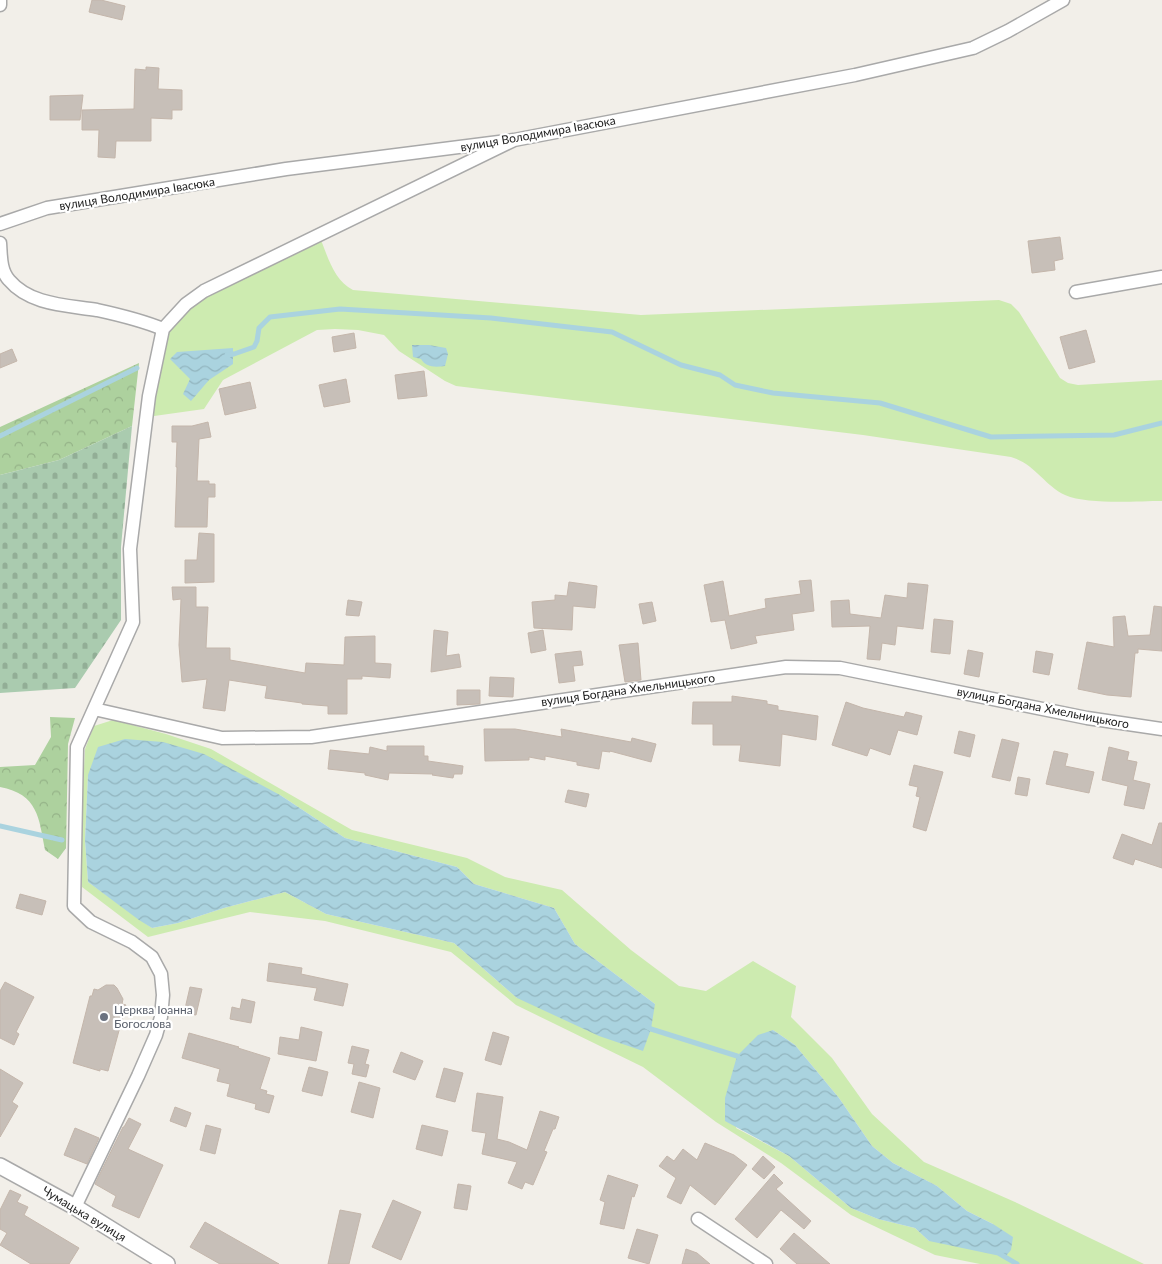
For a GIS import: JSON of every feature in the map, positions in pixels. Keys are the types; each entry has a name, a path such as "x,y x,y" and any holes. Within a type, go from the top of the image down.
{"street":[{"path":"0,0 0,5"},
{"name":"вулиця Володимира Івасюка","path":"0,224 47,208 277,171 514,140 855,75 973,48 1063,0"},
{"path":"75,1207 138,1076 156,1035 161,1017 163,996 161,974 152,957 132,942 92,922 74,906 77,747 133,622 130,549 149,396 162,329 186,304 204,291 514,140"},
{"path":"0,243 1,264 8,279 35,299 143,320 162,329"},
{"path":"1076,292 1162,277"},
{"name":"вулиця Богдана Хмельницького","path":"94,709 222,738 312,737 786,667 840,668 1087,718 1162,729"},
{"name":"Чумацька вулиця","path":"0,1166 75,1207 161,1262"},
{"path":"698,1219 766,1264"}],"green space":[{"path":"319,235 328,258 340,280 353,290 641,315 999,300 1011,304 1019,312 1060,378 1068,383 1078,385 1162,380 1162,501 1112,502 1075,498 1058,491 1027,464 1011,457 863,435 456,386 399,351 384,335 358,330 317,330 223,380 204,409 147,417 163,329 186,304"},
{"path":"139,363 132,426 59,460 0,475 0,427"},
{"path":"132,426 121,547 121,620 75,688 0,693 0,475 59,460"},
{"path":"50,717 75,718 68,744 66,848 58,859 45,850 38,818 29,802 13,790 0,787 0,767 35,765 51,737"},
{"path":"113,720 166,734 211,749 352,830 467,858 505,877 562,890 631,950 679,986 706,991 753,961 796,986 791,1017 832,1058 872,1114 924,1162 1015,1202 1144,1264 980,1264 935,1255 851,1215 781,1163 716,1122 643,1067 516,1005 451,952 325,921 250,912 148,937 82,887 81,826 85,749 94,726","holes":["88,775 280,795 345,838 457,867 474,884 554,908 575,944 655,1004 517,998 454,943 326,914 285,892 224,908 178,923 152,928 88,882 85,840","773,1030 795,1045 839,1098 872,1146 893,1163 937,1186 967,1211 993,1224 929,1241 915,1228 878,1219 851,1208 789,1156 736,1128"]}],"water":[{"path":"412,345 446,348 448,354 445,366 435,367 413,357"},
{"path":"233,348 233,364 209,380 191,401 183,394 190,379 170,359 177,352"},
{"path":"125,739 163,742 204,754 280,795 345,838 457,867 474,884 554,908 575,944 655,1004 651,1029 643,1051 599,1036 517,998 454,943 326,914 285,892 224,908 178,923 152,928 88,882 85,840 88,775 98,747"},
{"path":"773,1030 795,1045 839,1098 872,1146 893,1163 937,1186 967,1211 1013,1237 1011,1250 1005,1257 929,1241 915,1228 878,1219 851,1208 789,1156 725,1121 725,1098 737,1056 758,1035"}],"building":[{"path":"92,0 101,0 125,6 122,20 89,12"},
{"path":"146,67 159,68 158,89 182,90 182,110 172,110 172,119 151,118 151,141 116,141 115,158 98,157 99,130 82,130 82,110 134,109 135,69 146,70"},
{"path":"83,95 80,120 50,120 50,96"},
{"path":"1060,237 1063,259 1054,261 1055,270 1032,273 1028,241"},
{"path":"1086,330 1095,362 1069,369 1060,337"},
{"path":"354,333 356,348 334,352 332,337"},
{"path":"12,349 17,361 0,368 0,354"},
{"path":"424,371 427,396 398,399 395,375"},
{"path":"346,379 350,402 324,407 319,385"},
{"path":"250,382 256,408 225,415 219,389"},
{"path":"208,422 211,437 199,439 197,481 209,481 209,484 215,484 215,497 208,497 207,527 175,527 177,442 172,442 172,426 192,426"},
{"path":"199,533 214,534 214,582 185,583 185,560 197,560"},
{"path":"811,580 814,611 792,614 794,630 755,636 757,643 731,649 725,620 711,622 704,585 723,581 729,616 766,608 765,599 801,594 799,581"},
{"path":"569,582 597,586 595,608 573,606 572,630 534,628 532,602 555,600 555,595 567,596"},
{"path":"908,583 928,585 923,629 897,626 895,645 882,643 880,660 867,659 870,626 832,627 831,601 849,600 850,614 881,618 885,595 907,598"},
{"path":"172,587 196,587 196,607 208,607 206,648 230,648 230,660 305,673 306,663 344,665 345,637 375,636 375,663 391,664 390,678 362,676 362,679 347,679 347,714 328,714 328,706 265,698 267,686 229,680 225,711 203,708 207,679 182,682 179,645 181,599 173,600"},
{"path":"348,600 362,602 359,616 346,615"},
{"path":"652,602 656,621 643,624 639,604"},
{"path":"1154,606 1162,607 1162,651 1138,649 1138,653 1135,653 1131,697 1107,695 1078,689 1087,642 1114,647 1113,617 1125,616 1128,636 1150,635"},
{"path":"934,619 953,621 950,654 931,652"},
{"path":"434,630 448,632 446,656 459,654 461,667 431,672"},
{"path":"543,630 546,650 531,653 528,633"},
{"path":"638,643 641,680 625,682 619,645"},
{"path":"968,650 983,653 979,677 964,674"},
{"path":"581,651 583,665 573,666 575,681 559,683 555,654"},
{"path":"1036,651 1053,654 1049,675 1033,672"},
{"path":"490,677 514,678 513,697 489,696"},
{"path":"457,690 480,690 480,704 457,705"},
{"path":"732,696 767,701 767,704 778,706 778,710 818,716 816,740 782,734 780,766 739,761 741,745 713,745 713,724 692,724 693,702 732,702"},
{"path":"846,702 863,708 904,717 906,712 922,716 917,735 898,730 890,755 870,748 867,756 832,745"},
{"path":"484,729 515,729 562,737 561,729 631,742 632,738 656,744 651,762 610,751 602,751 599,769 577,765 577,762 545,756 545,760 529,757 529,760 485,761"},
{"path":"959,731 975,735 970,757 954,753"},
{"path":"1002,739 1019,743 1010,781 992,777"},
{"path":"387,746 424,746 424,756 428,756 428,761 463,766 462,774 454,774 453,778 433,774 389,773 388,780 365,775 365,773 328,769 330,750 369,754 370,747 387,751"},
{"path":"1109,747 1129,752 1127,760 1137,762 1133,780 1150,784 1144,809 1124,805 1128,786 1102,780"},
{"path":"1054,751 1068,754 1065,766 1094,772 1089,793 1046,784"},
{"path":"914,765 943,772 926,831 913,827 920,797 916,796 918,787 909,785"},
{"path":"1018,777 1030,779 1027,796 1015,794"},
{"path":"568,790 589,794 586,807 565,802"},
{"path":"1159,823 1162,823 1162,868 1135,859 1133,865 1113,858 1122,834 1152,845"},
{"path":"20,894 46,901 42,915 16,908"},
{"path":"269,963 302,968 301,974 348,984 343,1006 314,1000 317,988 267,981"},
{"path":"5,982 34,997 16,1032 19,1034 14,1045 0,1038 0,991"},
{"name":"Церква Іоанна Богослова","path":"106,985 114,985 117,988 123,999 122,1004 126,1005 108,1071 100,1069 100,1071 73,1063 90,996 92,996 94,989 98,990"},
{"path":"190,987 202,989 196,1015 184,1013"},
{"path":"242,999 255,1002 251,1023 230,1019 232,1007 240,1009"},
{"path":"301,1027 322,1032 316,1061 278,1054 280,1037 299,1040"},
{"path":"493,1032 509,1037 501,1065 485,1060"},
{"path":"189,1033 270,1058 260,1089 267,1091 266,1094 274,1096 269,1113 255,1109 256,1104 227,1096 230,1084 217,1081 220,1069 182,1058"},
{"path":"352,1046 369,1050 365,1064 369,1065 366,1077 352,1074 354,1064 348,1063"},
{"path":"401,1052 423,1061 415,1080 393,1072"},
{"path":"309,1067 328,1072 322,1096 302,1091"},
{"path":"444,1068 463,1073 455,1102 436,1097"},
{"path":"0,1069 23,1083 12,1102 18,1106 0,1137"},
{"path":"359,1082 380,1088 373,1118 351,1112"},
{"path":"477,1093 503,1097 497,1139 527,1150 540,1111 559,1117 544,1151 547,1152 533,1185 525,1182 522,1189 508,1183 517,1162 482,1154 486,1133 472,1131"},
{"path":"175,1107 191,1113 186,1127 170,1121"},
{"path":"129,1118 141,1124 128,1149 163,1165 139,1218 112,1206 116,1196 95,1184"},
{"path":"206,1125 221,1129 215,1154 200,1150"},
{"path":"422,1125 448,1131 442,1156 416,1149"},
{"path":"75,1128 99,1138 87,1164 64,1155"},
{"path":"705,1143 734,1155 747,1165 715,1205 690,1185 681,1204 667,1197 676,1178 659,1166 667,1156 674,1161 683,1149 697,1160"},
{"path":"763,1156 775,1167 764,1179 752,1169"},
{"path":"774,1174 783,1183 776,1189 811,1221 804,1229 781,1210 757,1238 735,1219"},
{"path":"608,1175 638,1185 634,1197 632,1196 624,1229 600,1224 605,1202 600,1200"},
{"path":"458,1184 471,1186 467,1210 454,1208"},
{"path":"10,1190 21,1195 17,1202 28,1207 24,1215 79,1248 69,1264 31,1264 0,1245 7,1233 0,1229 0,1210"},
{"path":"393,1200 421,1212 401,1260 372,1247"},
{"path":"340,1210 361,1214 349,1264 328,1264"},
{"path":"205,1222 279,1264 220,1264 190,1247"},
{"path":"637,1229 658,1235 649,1264 628,1258"},
{"path":"794,1233 830,1264 797,1264 780,1249"},
{"path":"686,1249 697,1253 710,1264 682,1264"}],"waterway":[{"path":"227,355 254,347 259,328 270,317 340,309 491,318 612,332 681,365 720,375 735,385 773,393 880,403 991,437 1114,435 1162,423"},
{"path":"0,436 137,368"},
{"path":"0,826 62,840"},
{"path":"646,1026 737,1056 741,1060"},
{"path":"1000,1254 1017,1264"}],"place":[{"name":"Церква Іоанна Богослова","path":"104,1017"}]}
